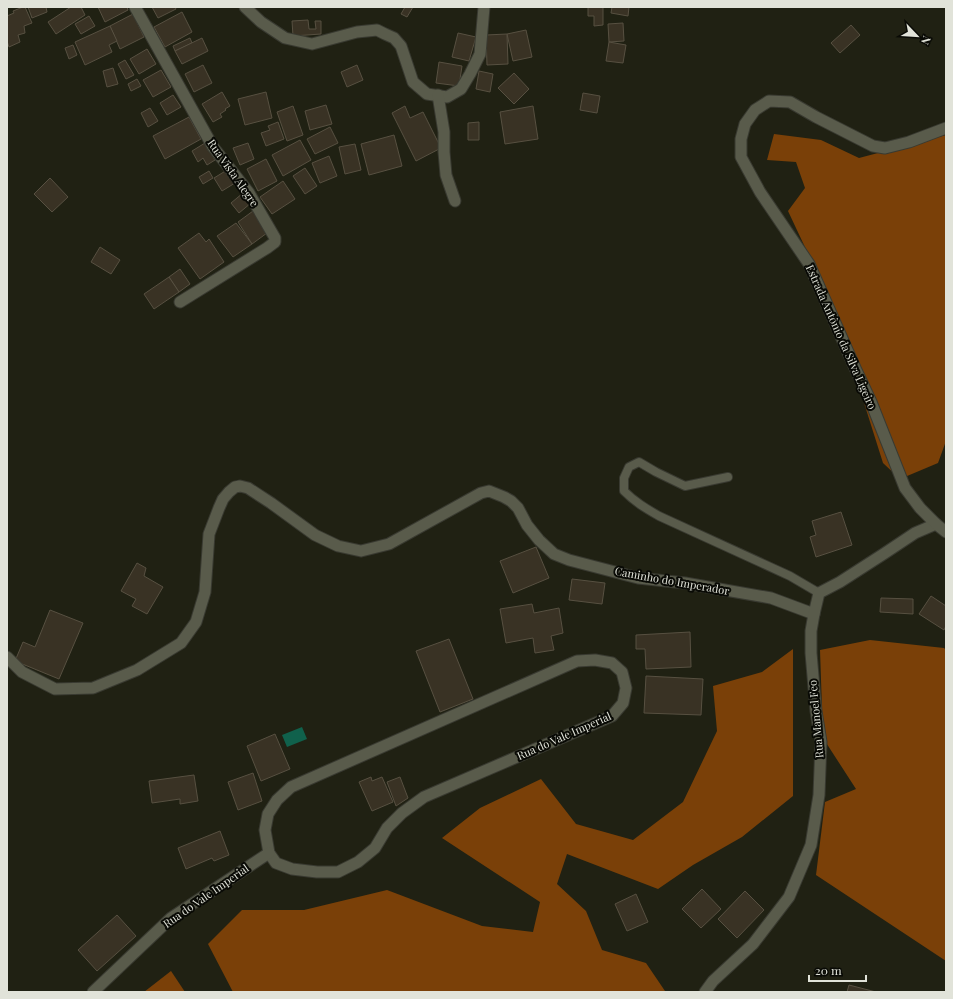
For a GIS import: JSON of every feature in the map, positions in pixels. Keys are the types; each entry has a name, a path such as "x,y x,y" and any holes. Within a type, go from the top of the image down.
{"street":[{"name":"Rua Vista Alegre","path":"134,7 213,147 249,194 275,238 275,242 267,248 180,302"},
{"path":"245,7 261,22 285,38 312,44 358,32 377,30 394,38 401,46 413,82 427,94 447,97 461,89 480,54 484,7"},
{"path":"438,95 444,132 446,175 455,201"},
{"name":"Estrada Antônio da Silva Ligeiro","path":"946,128 909,142 885,148 873,146 790,102 769,101 755,110 745,124 741,139 741,157 760,192 809,264 871,402 905,488 920,508 946,532"},
{"name":"Caminho do Imperador","path":"7,657 22,672 55,689 93,688 137,670 180,644 196,622 206,592 208,534 223,499 235,487 240,486 248,488 271,503 315,535 338,546 361,551 389,544 475,496 489,491 511,501 518,508 527,525 539,540 554,554 569,560 638,578 685,583 770,598 814,614"},
{"path":"819,593 840,582 915,533 936,524"},
{"name":"Rua Manoel Feo","path":"705,992 713,981 753,944 790,897 811,846 819,795 820,742 811,653 811,631 819,593"},
{"name":"Rua do Vale Imperial","path":"595,660 612,663 622,672 626,688 624,702 612,716 424,797 402,813 387,828 375,848 358,862 338,872 317,872 292,869 276,863 269,853 265,830 268,814 277,800 291,787 577,661 595,660"},
{"name":"Rua do Vale Imperial","path":"93,992 171,918 269,853"}],"lane":[{"path":"728,477 685,486 656,472 640,462 629,467 624,478 624,491 640,506 790,576 819,593"}],"shaded area":[{"path":"774,134 821,140 859,158 946,135 946,441 938,463 900,479 883,463 835,311 788,211 805,188 796,162 767,160"},
{"path":"870,640 944,648 946,650 946,961 816,875 825,802 856,789 823,738 820,650"},
{"path":"793,649 793,796 742,837 693,865 658,889 567,854 557,884 586,911 602,950 646,963 665,992 233,992 208,944 242,910 304,910 387,890 482,926 533,932 540,902 442,838 480,808 541,779 576,824 633,840 683,802 717,731 713,686 762,672"},
{"path":"302,727 307,739 287,747 282,735"},
{"path":"171,971 185,992 144,992"}],"building":[{"path":"25,7 32,23 24,26 25,33 18,35 20,42 9,47 7,41 7,16 14,13 13,11"},
{"path":"28,7 46,7 47,12 32,18"},
{"path":"71,7 81,7 85,15 56,34 48,22"},
{"path":"98,7 127,7 128,10 105,22"},
{"path":"152,7 175,7 176,9 158,18"},
{"path":"405,7 413,7 407,17 401,14"},
{"path":"588,7 603,7 603,25 594,26 594,16 588,16"},
{"path":"612,7 629,7 628,16 611,13"},
{"path":"182,12 192,32 165,47 154,27"},
{"path":"133,14 144,37 120,49 110,26"},
{"path":"89,16 95,26 81,34 75,24"},
{"path":"308,20 309,29 316,29 315,21 321,21 321,34 293,36 292,21"},
{"path":"623,23 624,41 609,42 608,24"},
{"path":"851,25 860,35 840,53 831,43"},
{"path":"110,26 117,41 109,45 112,52 85,65 75,42"},
{"path":"526,30 532,57 513,61 507,34"},
{"path":"458,33 476,37 469,61 452,57"},
{"path":"507,34 508,64 487,65 486,35"},
{"path":"190,38 192,43 175,51 173,46"},
{"path":"202,38 208,51 182,64 175,51"},
{"path":"609,42 626,45 623,63 606,61"},
{"path":"73,45 77,55 69,59 65,48"},
{"path":"147,49 156,64 139,74 130,59"},
{"path":"125,60 134,75 126,79 118,64"},
{"path":"439,62 462,66 459,86 436,83"},
{"path":"203,65 212,83 194,92 185,74"},
{"path":"357,65 363,80 347,87 341,72"},
{"path":"113,68 118,84 107,87 103,71"},
{"path":"161,70 171,87 153,97 143,80"},
{"path":"479,71 493,74 490,92 476,89"},
{"path":"514,73 529,89 514,104 498,88"},
{"path":"137,79 141,86 131,91 128,84"},
{"path":"222,92 230,106 220,114 222,117 213,122 202,104"},
{"path":"266,92 272,118 245,125 238,99"},
{"path":"583,93 600,96 597,113 580,110"},
{"path":"173,95 181,107 167,115 160,103"},
{"path":"326,105 332,124 310,130 305,111"},
{"path":"293,106 303,135 287,141 277,112"},
{"path":"405,106 410,118 423,112 441,148 416,161 392,113"},
{"path":"533,106 538,139 505,144 500,112"},
{"path":"150,108 158,121 148,127 141,113"},
{"path":"189,117 201,139 165,159 153,136"},
{"path":"278,122 284,139 266,146 261,133 270,130 268,126"},
{"path":"479,122 479,140 468,140 468,123"},
{"path":"330,127 338,143 315,154 307,139"},
{"path":"394,135 402,166 369,175 361,144"},
{"path":"300,140 311,160 283,176 272,155"},
{"path":"205,143 215,160 207,165 203,158 198,162 192,151"},
{"path":"248,143 254,159 240,165 233,148"},
{"path":"355,144 361,170 345,174 339,147"},
{"path":"329,156 337,176 320,183 312,163"},
{"path":"266,159 277,181 258,191 247,169"},
{"path":"305,168 317,186 305,194 293,176"},
{"path":"227,170 235,183 222,191 214,178"},
{"path":"209,171 213,178 203,184 199,177"},
{"path":"50,178 68,197 52,212 34,194"},
{"path":"283,181 295,199 272,214 260,197"},
{"path":"243,193 251,203 239,213 231,203"},
{"path":"253,211 267,233 252,244 238,222"},
{"path":"236,223 252,244 233,257 217,236"},
{"path":"199,233 206,242 209,239 224,262 200,279 178,248"},
{"path":"100,247 120,260 111,274 91,262"},
{"path":"180,269 190,284 179,292 169,277"},
{"path":"169,277 179,292 154,309 144,294"},
{"path":"841,512 852,545 816,557 810,537 816,535 812,521"},
{"path":"536,547 549,578 513,593 500,561"},
{"path":"137,563 146,568 144,576 163,587 147,614 132,606 136,599 121,591"},
{"path":"572,579 605,583 602,604 569,600"},
{"path":"931,596 946,606 946,626 944,630 919,614"},
{"path":"881,598 913,599 913,614 880,612"},
{"path":"532,604 534,613 559,608 563,633 551,636 554,650 535,653 533,638 506,643 500,609"},
{"path":"50,610 83,623 59,679 15,661 23,642 35,647"},
{"path":"690,632 691,667 646,669 645,649 636,649 636,635"},
{"path":"449,639 473,699 440,712 416,651"},
{"path":"646,676 703,679 701,715 644,713"},
{"path":"275,734 290,769 261,781 247,746"},
{"path":"253,773 262,801 238,810 228,782"},
{"path":"194,775 198,801 180,804 180,799 152,803 149,781"},
{"path":"371,777 372,781 382,777 393,802 372,811 359,782"},
{"path":"400,777 408,798 396,806 387,782"},
{"path":"220,831 229,855 214,861 212,858 186,869 178,848"},
{"path":"702,889 721,909 701,928 682,909"},
{"path":"745,891 764,910 737,938 718,919"},
{"path":"636,894 648,922 627,931 615,904"},
{"path":"117,915 136,936 97,971 78,950"},
{"path":"849,985 876,992 847,992"}]}
